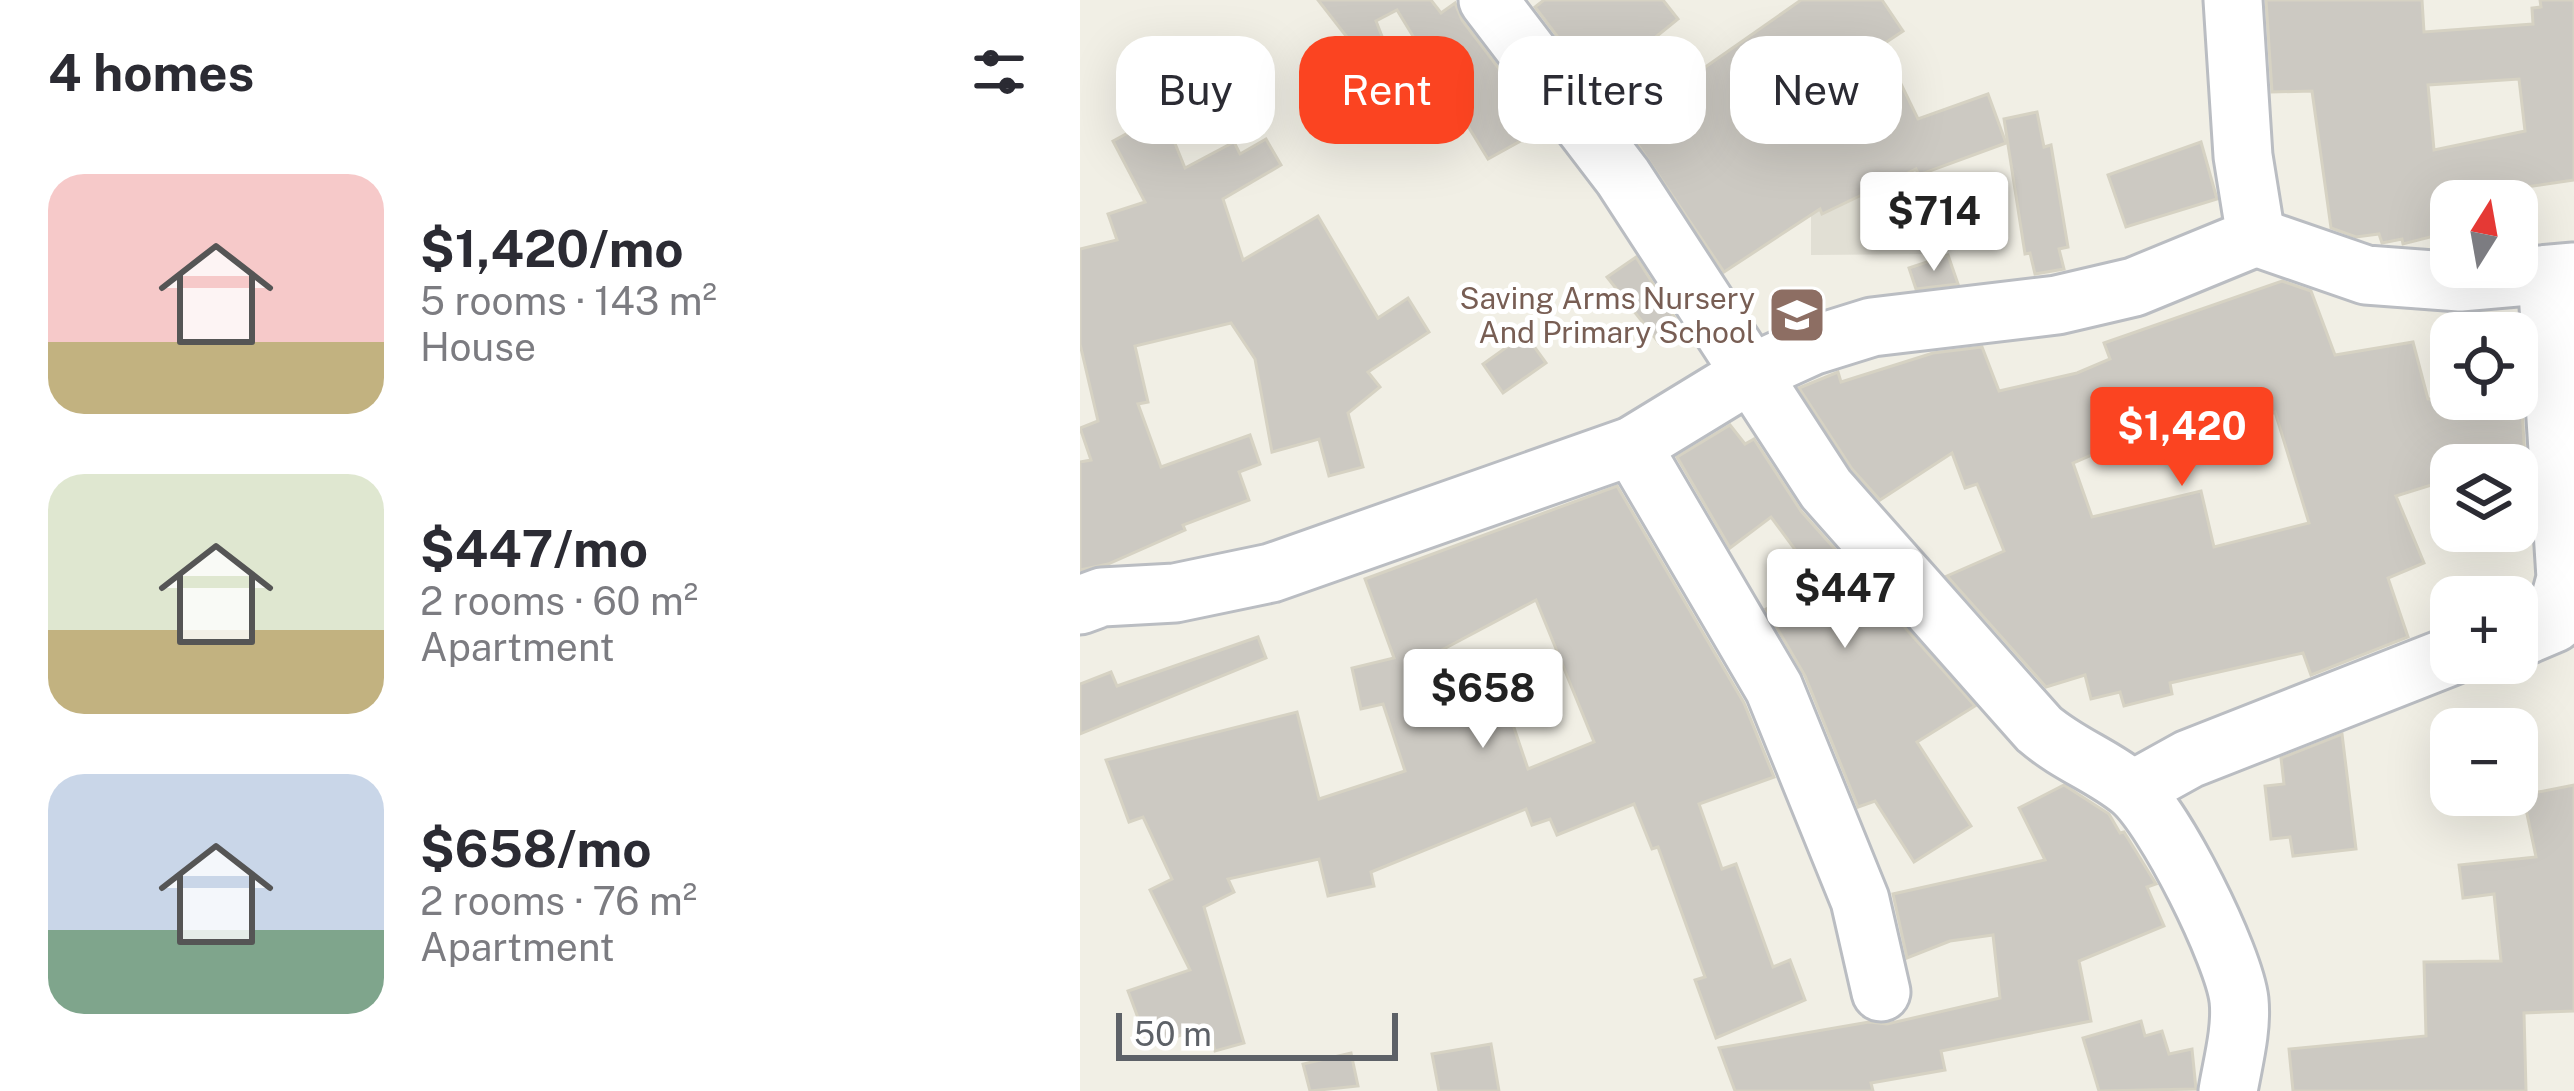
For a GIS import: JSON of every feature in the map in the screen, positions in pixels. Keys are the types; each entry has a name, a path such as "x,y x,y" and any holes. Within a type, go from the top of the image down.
{"street":[{"path":"1488,0 1623,177 1826,489 2039,729 2065,751 2133,790 2157,818 2233,970 2239,1005 2228,1091"},
{"path":"2233,0 2243,156 2255,237"},
{"path":"1080,604 1102,597 1175,593 1271,573 1632,446 1750,374 1872,327 2057,305 2134,286 2255,237 2366,275 2460,282 2561,273 2566,578 2554,622 2538,629"},
{"path":"1632,446 1774,688 1861,900 1881,992"},
{"path":"2133,790 2189,759 2430,664"}],"shaded area":[{"path":"1915,114 1935,254 1811,255 1811,154 1837,144 1902,144 1902,119"}],"building":[{"path":"1318,0 1431,0 1441,13 1455,3 1462,20 1498,67 1498,144 1515,144 1488,159 1474,136 1474,36 1413,36 1397,10 1376,21 1382,36 1346,36"},
{"path":"1544,0 1663,0 1678,19 1657,36 1557,36 1535,7"},
{"path":"1801,0 1882,0 1903,31 1896,36 1750,36"},
{"path":"2266,0 2422,0 2424,32 2533,24 2532,8 2541,7 2540,0 2574,0 2574,180 2538,185 2538,180 2430,180 2430,237 2382,243 2379,234 2356,237 2331,228 2312,91 2272,92","holes":["2519,79 2525,131 2434,150 2428,85"]},
{"path":"1730,50 1730,144 1902,144 1902,86 1918,119 1988,94 2006,143 1919,175 1916,169 1822,214 1820,209 1724,272 1638,144 1706,144 1706,67"},
{"path":"2037,112 2044,147 2051,145 2068,247 2059,249 2064,269 2035,274 2030,253 2025,254 2004,119"},
{"path":"1113,141 1175,144 1185,168 1230,144 1240,154 1257,144 1269,144 1281,165 1223,199 1243,260 1318,216 1378,318 1408,298 1429,332 1368,372 1380,387 1348,413 1363,467 1329,476 1319,439 1272,452 1255,359 1231,323 1135,346 1148,402 1138,404 1161,467 1250,435 1260,464 1239,472 1249,500 1183,525 1185,530 1108,564 1080,570 1080,462 1091,460 1080,428 1098,421 1080,344 1080,249 1117,240 1108,214 1145,202"},
{"path":"2201,142 2217,199 2126,227 2108,175"},
{"path":"1948,255 1958,284 1916,289 1909,268"},
{"path":"1636,257 1680,326 1659,343 1607,277"},
{"path":"2282,281 2311,291 2335,355 2413,342 2430,399 2430,420 2523,420 2524,444 2430,444 2430,485 2396,496 2424,563 2388,578 2408,637 2311,675 2303,653 2170,683 2172,694 2124,706 2120,692 2091,699 2085,675 2046,687 1947,576 2004,551 1977,484 1965,488 1952,453 1880,500 1852,469 1799,388 1838,372 1841,382 1933,353 1982,347 1999,391 2077,373 2110,359 2104,343","holes":["2264,409 2268,416 2275,412 2309,523 2214,547 2201,491 2092,517 2073,463 2190,412 2201,436"]},
{"path":"1525,334 1546,363 1503,393 1483,364"},
{"path":"1730,425 1745,444 1754,439 1801,511 1975,706 1917,742 1971,826 1914,862 1875,801 1858,807 1805,676 1766,609 1819,582 1771,517 1730,548 1677,457"},
{"path":"1617,486 1744,703 1774,777 1699,804 1722,869 1736,864 1773,967 1790,960 1805,1000 1716,1038 1695,980 1705,977 1658,847 1652,849 1634,804 1557,835 1550,819 1532,825 1526,809 1371,872 1374,886 1328,896 1319,859 1228,879 1234,892 1204,907 1244,1043 1215,1051 1207,1026 1161,1042 1157,1030 1144,1034 1128,991 1190,970 1150,890 1172,879 1143,817 1129,822 1106,760 1297,712 1319,799 1405,771 1383,704 1361,709 1352,668 1394,658 1365,579","holes":["1536,600 1594,742 1528,769 1502,692 1435,714 1423,660"]},
{"path":"1258,637 1266,658 1080,734 1080,684 1111,672 1117,686"},
{"path":"2342,734 2356,849 2293,856 2290,837 2271,839 2265,786 2284,784 2281,758"},
{"path":"2064,785 2109,814 2120,833 2124,832 2156,884 2147,887 2164,926 2079,961 2091,1021 1941,1051 1945,1070 1871,1083 1873,1091 1735,1091 1719,1048 1869,1022 1887,1024 2000,998 1993,935 1950,941 1907,958 1893,894 2045,860 2019,808"},
{"path":"2574,785 2574,1011 2524,1013 2526,1091 2293,1091 2289,1049 2426,1036 2424,962 2501,961 2494,894 2463,898 2459,865 2536,857 2527,816 2538,816 2538,792"},
{"path":"2141,1021 2145,1036 2162,1031 2169,1054 2192,1049 2196,1089 2099,1091 2083,1038"},
{"path":"1491,1044 1499,1091 1439,1091 1432,1054"},
{"path":"1351,1053 1358,1086 1310,1091 1303,1064"}],"place":[{"name":"Saving Arms Nursery And Primary School","path":"1797,315"}]}
